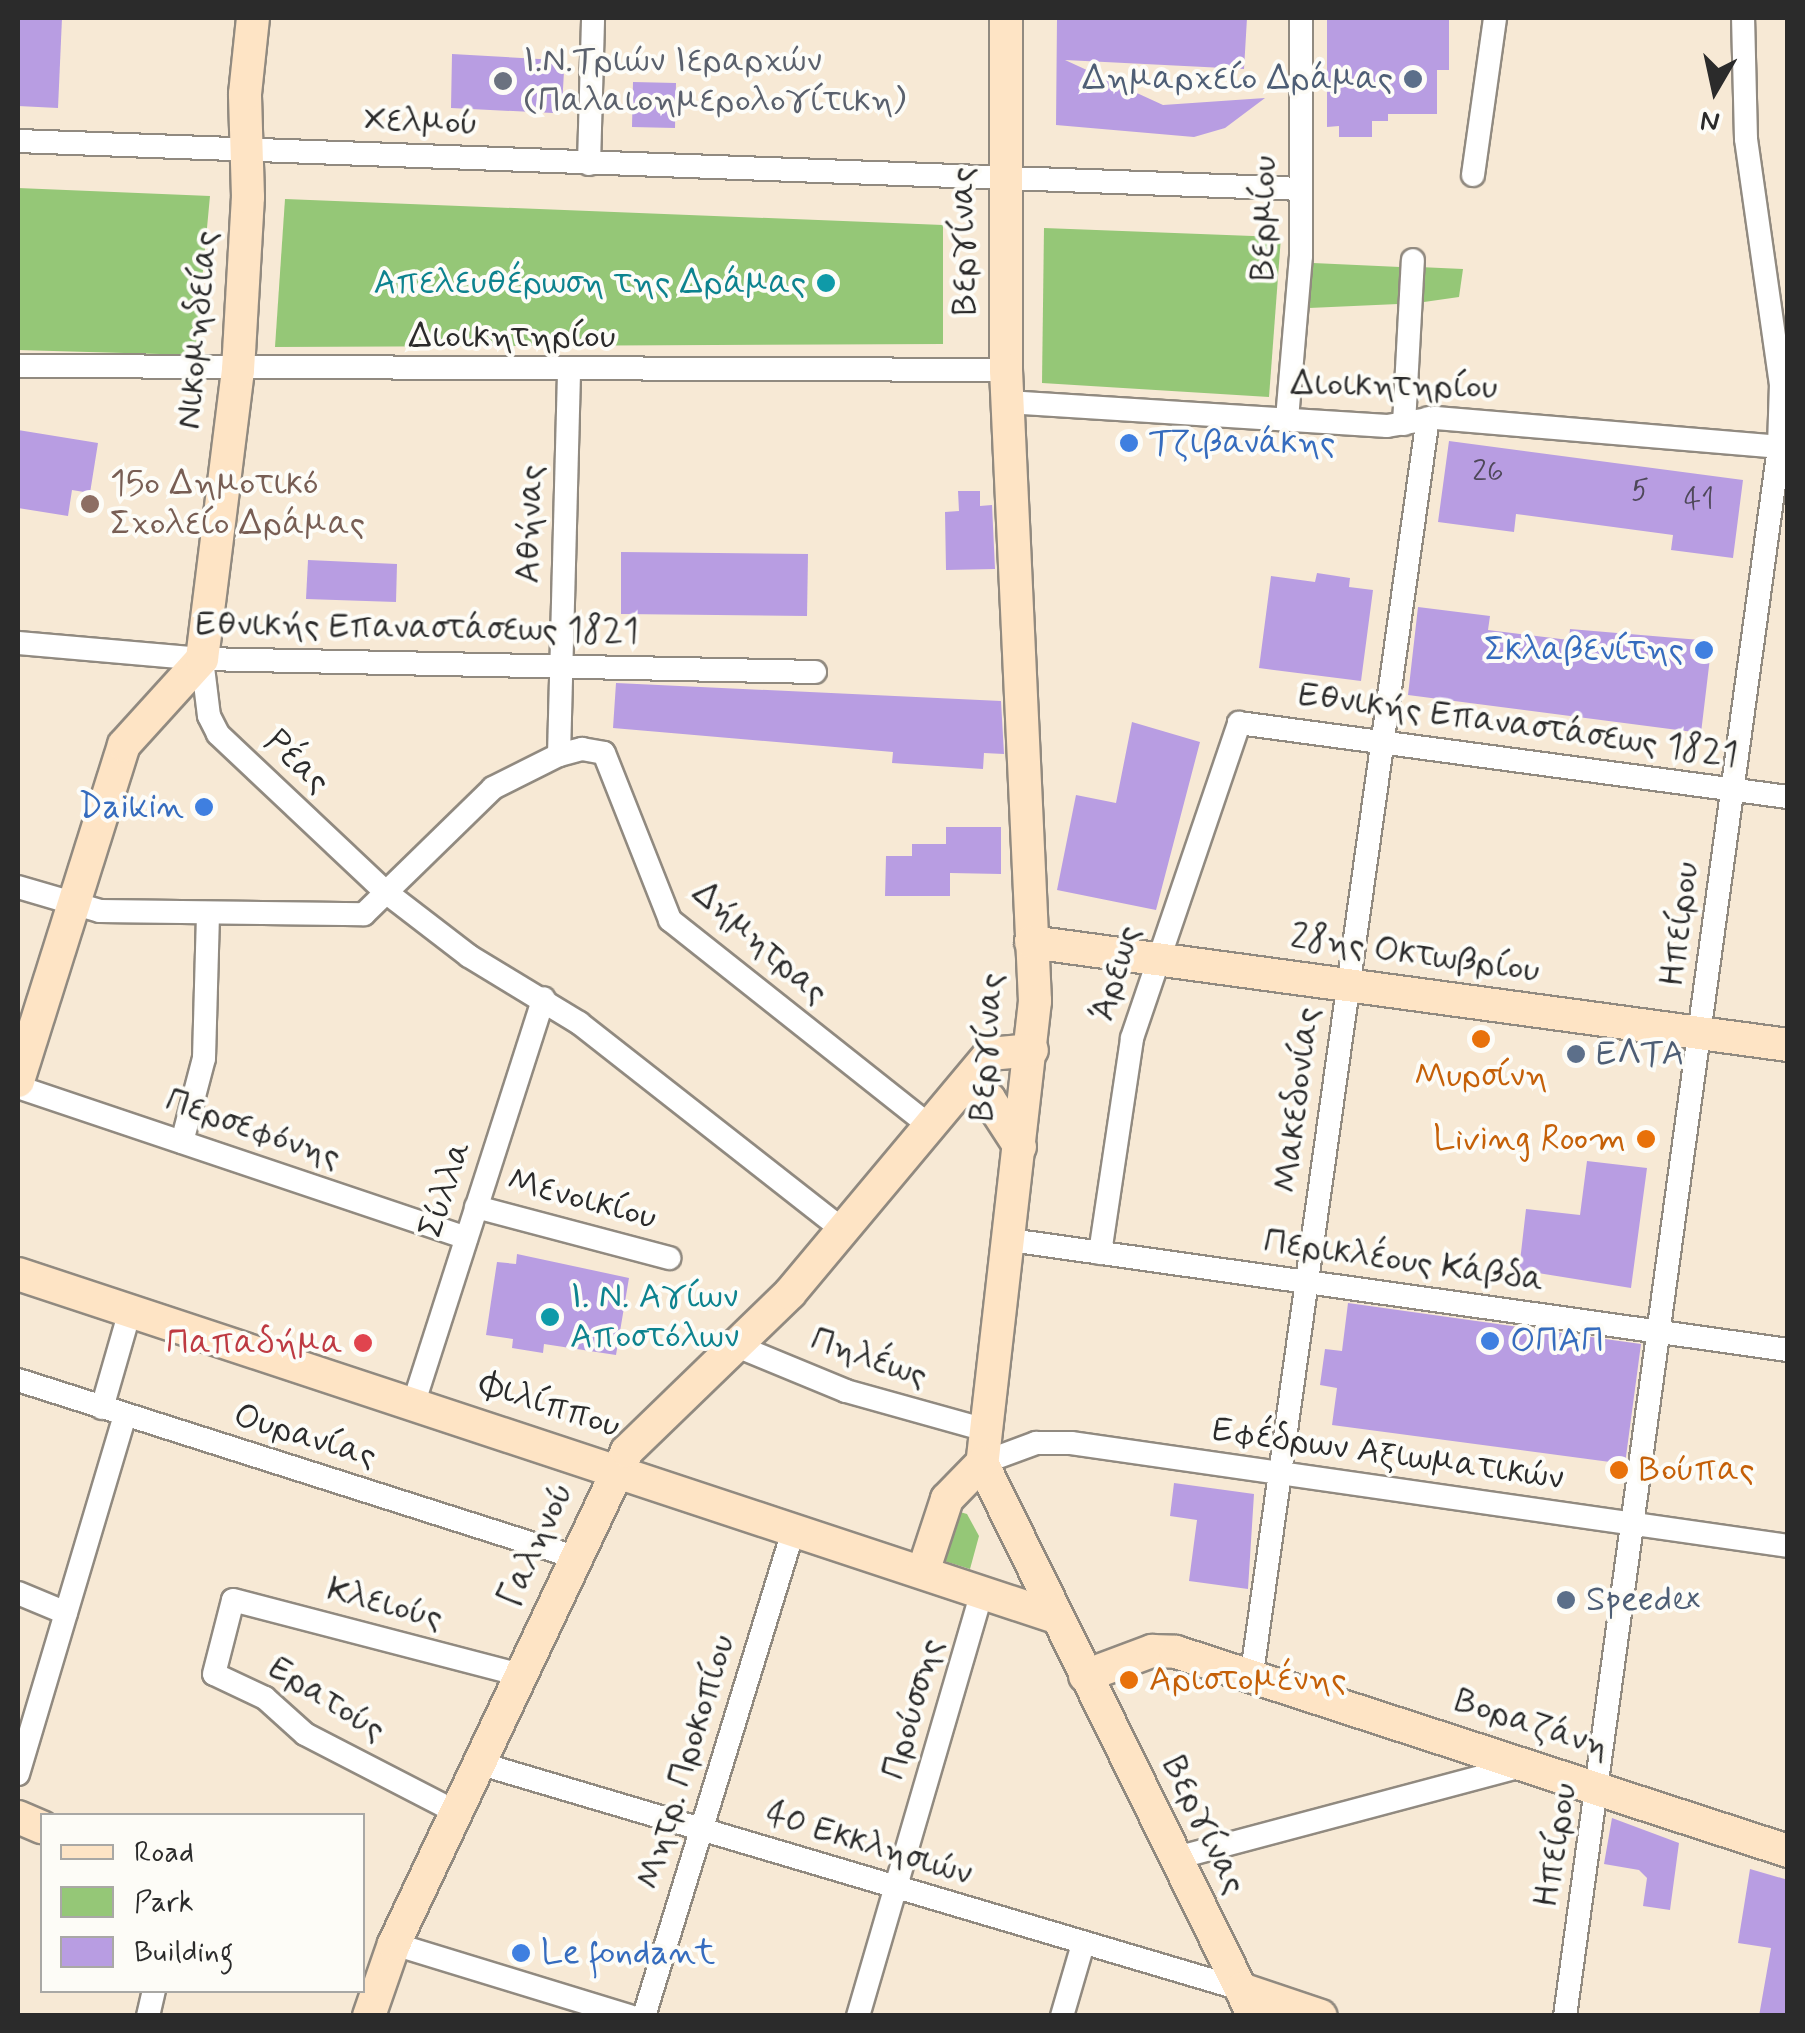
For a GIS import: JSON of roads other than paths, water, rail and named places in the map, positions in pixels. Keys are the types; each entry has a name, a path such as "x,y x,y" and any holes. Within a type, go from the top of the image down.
{"street":[{"name":"Νικομηδείας","path":"202,658 238,370 253,18"},
{"path":"589,164 593,18"},
{"name":"Βεργίνας","path":"1006,18 1003,179 1007,386 1032,942 1032,1050 1010,1240 982,1429 982,1463 1248,2002"},
{"name":"Βερμίου","path":"1287,420 1301,189 1301,18"},
{"path":"1473,176 1494,18"},
{"name":"Ηπείρου","path":"1565,2016 1637,1525 1778,447 1782,390 1746,139 1742,18"},
{"name":"Χελμού","path":"18,141 1301,189"},
{"path":"1404,424 1413,260"},
{"name":"Διοικητηρίου","path":"18,366 570,372 1007,386 1287,420 1404,424 1428,418 1778,447"},
{"name":"Αθήνας","path":"559,755 570,372"},
{"name":"Μακεδονίας","path":"1252,1672 1309,1283 1378,741 1428,418"},
{"name":"Εθνικής Επαναστάσεως 1821","path":"18,643 202,658 815,672"},
{"path":"18,1084 124,745 202,658"},
{"name":"Ρέας","path":"202,658 209,716 218,734 387,892"},
{"name":"Εθνικής Επαναστάσεως 1821","path":"1239,723 1788,797"},
{"name":"Άρεως","path":"1100,1253 1128,1058 1156,959 1239,723"},
{"name":"Δήμητρας","path":"559,755 582,748 604,753 670,920 930,1126"},
{"path":"18,887 72,905 208,913 364,914 493,788 559,755"},
{"path":"387,892 469,956 544,998 843,1230"},
{"path":"182,1142 204,1058 208,913"},
{"name":"28ης Οκτωβρίου","path":"1032,942 1788,1045"},
{"name":"Σύλλα","path":"414,1402 544,998"},
{"name":"Γαληνού","path":"369,2016 378,1943 456,1812 615,1469 737,1346 843,1230 990,1054 1032,1050"},
{"name":"Περσεφόνης","path":"18,1084 466,1238"},
{"path":"962,1088 988,1099 1020,1148"},
{"name":"Μενοικίου","path":"476,1207 669,1258"},
{"name":"Περικλέους Κάβδα","path":"1010,1240 1788,1350"},
{"name":"Φιλίππου","path":"18,1274 1056,1617"},
{"path":"102,1408 130,1311"},
{"name":"Πηλέως","path":"737,1346 846,1391 982,1429"},
{"name":"Ουρανίας","path":"18,1380 574,1557"},
{"path":"18,1774 126,1416"},
{"name":"Εφέδρων Αξιωματικών","path":"982,1463 1054,1442 1788,1546"},
{"path":"923,1572 946,1500 982,1463"},
{"name":"Μητρ. Προκοπίου","path":"644,2016 794,1528"},
{"name":"Προύσσης","path":"858,2016 899,1889 982,1592"},
{"path":"18,1593 66,1613"},
{"name":"Κλειούς","path":"214,1674 233,1600 520,1675"},
{"name":"Βοραζάνη","path":"1085,1676 1162,1650 1252,1672 1788,1851"},
{"name":"Ερατούς","path":"214,1674 265,1698 305,1734 456,1812"},
{"name":"40 Εκκλησιών","path":"478,1763 1082,1944 1248,2002"},
{"path":"1176,1858 1528,1764"},
{"path":"378,1943 628,2016"},
{"path":"1062,2016 1082,1944"},
{"path":"1248,2002 1320,2016"}],"place":[{"name":"Δημαρχείο Δράμας","path":"1413,79"},
{"name":"Ι.Ν.Τριών Ιεραρχών (Παλαιοημερολογίτικη)","path":"503,81"},
{"name":"Απελευθέρωση της Δράμας","path":"826,283"},
{"name":"Τζιβανάκης","path":"1129,443"},
{"name":"15ο Δημοτικό Σχολείο Δράμας","path":"90,504"},
{"name":"Σκλαβενίτης","path":"1704,650"},
{"name":"Daikin","path":"204,807"},
{"name":"Μυρσίνη","path":"1481,1039"},
{"name":"ΕΛΤΑ","path":"1576,1054"},
{"name":"Living Room","path":"1646,1139"},
{"name":"Ι. Ν. Αγίων Αποστόλων","path":"550,1317"},
{"name":"ΟΠΑΠ","path":"1490,1341"},
{"name":"Παπαδήμα","path":"363,1343"},
{"name":"Βούπας","path":"1619,1470"},
{"name":"Speedex","path":"1566,1600"},
{"name":"Αριστομένης","path":"1129,1680"},
{"name":"Le fondant","path":"521,1953"}]}
